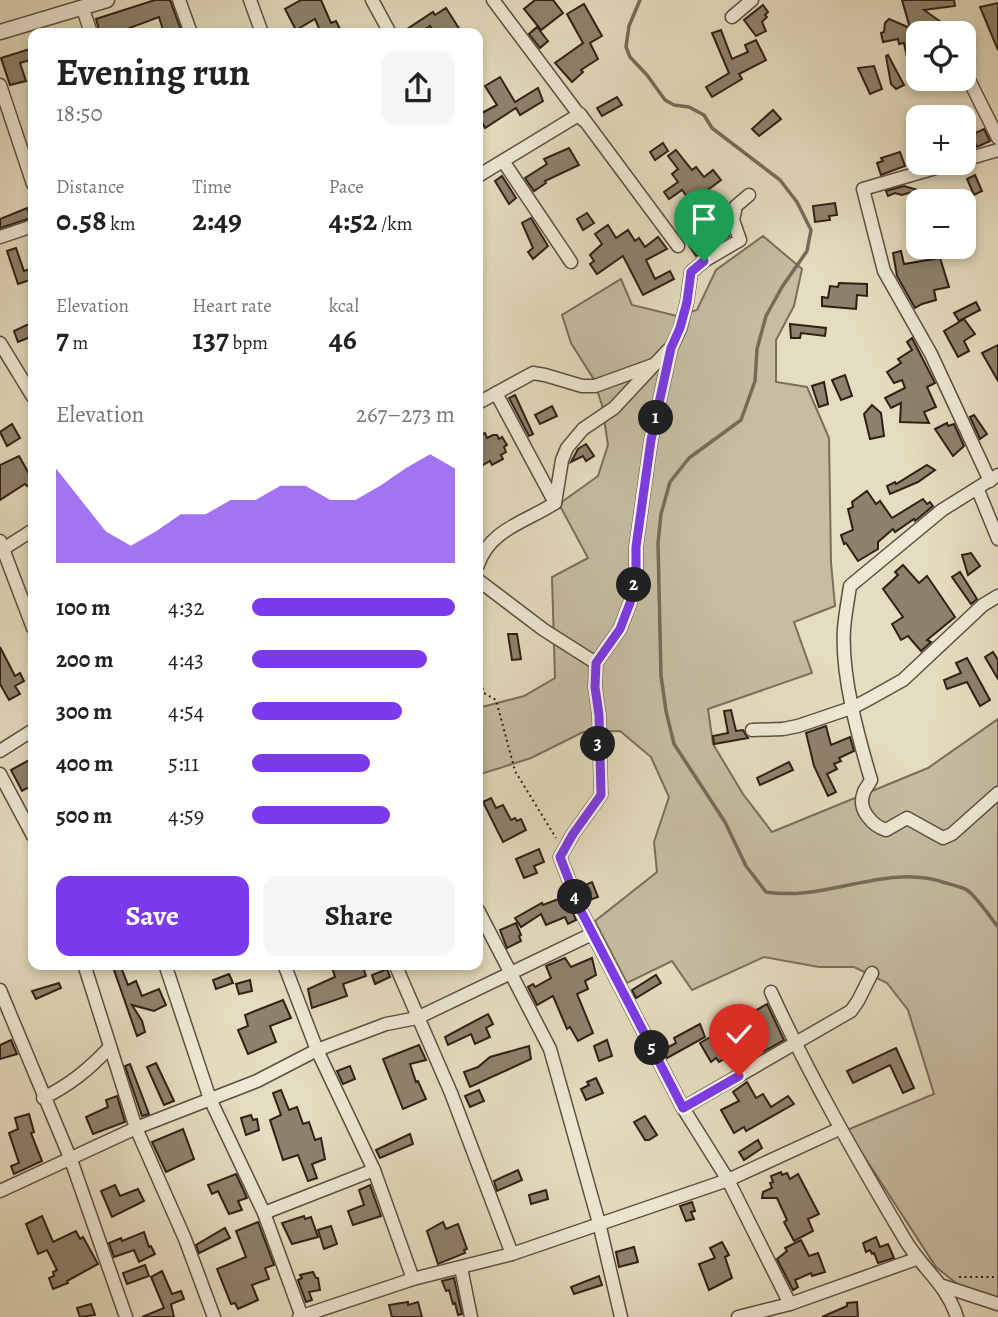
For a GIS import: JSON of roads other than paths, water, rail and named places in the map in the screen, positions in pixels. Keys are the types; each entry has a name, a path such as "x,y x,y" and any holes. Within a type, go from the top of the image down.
{"street":[{"path":"0,32 107,0"},
{"path":"179,0 189,28"},
{"path":"250,0 260,28"},
{"path":"372,0 387,28"},
{"path":"493,0 678,246"},
{"path":"732,16 752,0"},
{"path":"83,9 89,28"},
{"path":"0,85 28,169"},
{"path":"974,91 998,138"},
{"path":"483,173 580,114"},
{"path":"580,114 611,164"},
{"path":"976,156 998,150"},
{"path":"503,161 572,262"},
{"path":"911,175 863,189 884,271 994,478 942,510 850,586 844,631 848,679 859,738 871,779 862,795 863,806 866,814 881,829 886,830 907,818 943,838 952,834 998,793"},
{"path":"749,195 736,206 733,220 740,240 704,261 691,272 687,302 671,348 651,440 636,547 636,577 630,603 620,629 596,663 601,795 560,857 592,934 683,1108 728,1180 790,1304"},
{"path":"0,237 28,228"},
{"path":"0,343 3,357 28,390"},
{"path":"555,503 562,460 567,448 583,429 614,408 671,348"},
{"path":"483,400 533,373 582,386 595,386 657,363"},
{"path":"496,393 555,503"},
{"path":"978,490 998,539"},
{"path":"483,553 495,537 555,503"},
{"path":"28,533 1,547 28,615"},
{"path":"483,584 544,630 596,663"},
{"path":"752,730 798,726 854,707 903,680 975,613 998,596"},
{"path":"0,751 28,733"},
{"path":"0,774 28,827"},
{"path":"483,920 550,1049 599,1223 621,1317"},
{"path":"0,1191 136,1128 257,1081 317,1050 386,1024 417,1018 592,934"},
{"path":"86,970 136,1128 185,1239 215,1317"},
{"path":"167,970 209,1099 264,1213 301,1317 413,1279 512,1254 728,1180 839,1129"},
{"path":"286,970 317,1050 374,1170 413,1279"},
{"path":"397,970 451,1093 512,1254"},
{"path":"683,1108 851,1011 872,973"},
{"path":"0,990 3,1008 71,1160 126,1317"},
{"path":"771,992 839,1129 916,1259 940,1282 957,1317"},
{"path":"43,1098 64,1088 88,1070 109,1048"},
{"path":"264,1213 374,1170"},
{"path":"738,1317 790,1304 916,1259"},
{"path":"461,1268 471,1317"},
{"path":"940,1282 998,1304"}],"waterway":[{"path":"640,0 629,26 626,47 630,57 665,100 704,115 712,128 780,180 797,202 811,230 807,251 766,316 757,349 755,381 741,420 689,458 670,482 661,514 658,543 661,676 674,744 725,822 746,866 766,892 789,894 879,879 924,878 967,890 998,927"}]}
